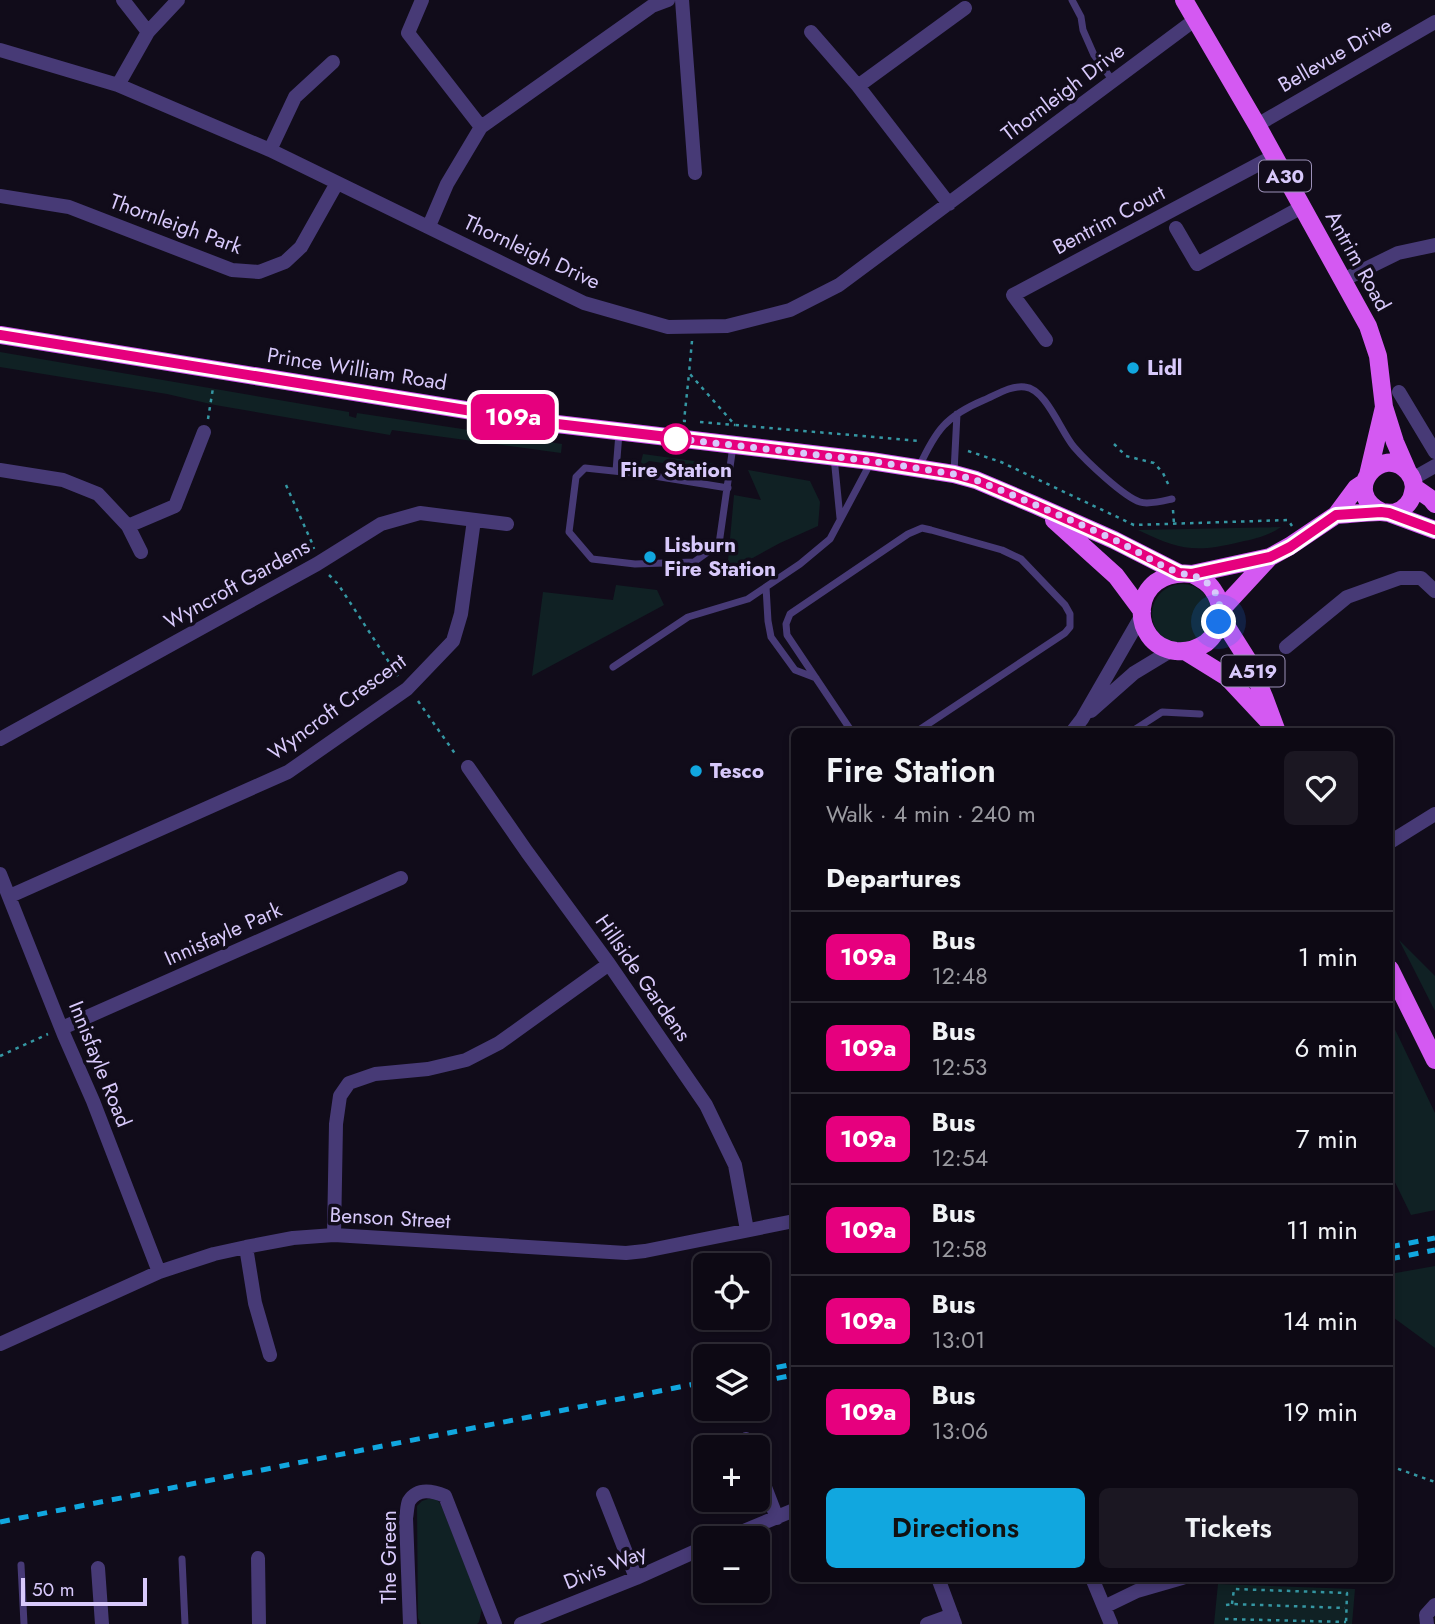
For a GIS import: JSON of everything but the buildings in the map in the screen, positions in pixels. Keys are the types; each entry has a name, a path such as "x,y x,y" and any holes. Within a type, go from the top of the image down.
{"main road":[{"name":"Antrim Road","path":"1184,0 1257,125 1368,326 1378,356 1384,407 1395,442 1411,479 1435,504"},
{"name":"Prince William Road","path":"0,335 540,422 871,461 954,474 976,480 1035,505 1186,573"},
{"name":"Antrim Road","path":"1366,478 1384,407"},
{"path":"1336,515 1385,513 1403,509 1413,496 1411,479 1402,467 1395,464 1379,465 1366,478 1365,497 1369,504 1385,513 1435,530"},
{"name":"A30","path":"1186,573 1270,557 1290,547 1336,515 1366,478"},
{"name":"Prince William Road","path":"1035,505 1116,576 1142,613"},
{"name":"A30","path":"1220,613 1270,557"},
{"path":"1142,613 1143,602 1156,582 1167,575 1186,573"},
{"name":"A519","path":"1179,651 1197,648 1207,642 1215,633 1220,613 1213,588 1203,580 1186,573"},
{"name":"A519","path":"1142,613 1144,627 1161,646 1179,651 1227,677 1273,728"},
{"name":"A519","path":"1220,613 1249,662 1275,728"},
{"path":"1393,975 1435,1060"}],"street":[{"path":"123,0 148,32"},
{"path":"118,85 148,32 178,0"},
{"path":"422,0 408,33 481,127"},
{"path":"429,226 447,184 481,127 652,6 667,0"},
{"path":"682,0 695,173"},
{"path":"858,86 965,8"},
{"name":"Thornleigh Drive","path":"0,50 118,85 270,150 584,303 667,327 693,327 727,326 790,310 839,285 1196,19"},
{"name":"Bellevue Drive","path":"1257,125 1435,22"},
{"path":"811,32 858,86 949,204"},
{"path":"270,150 295,97 333,62"},
{"name":"Bentrim Court","path":"1046,340 1013,295 1274,156"},
{"name":"Thornleigh Park","path":"0,196 69,207 232,271 259,272 285,261 300,247 337,183"},
{"name":"Bentrim Court","path":"1176,228 1197,264 1302,207"},
{"path":"1343,280 1398,253 1435,245"},
{"path":"1399,393 1435,452"},
{"path":"128,526 175,506 204,432"},
{"path":"1411,479 1435,466"},
{"path":"0,470 63,480 98,494 128,526 141,552"},
{"name":"Wyncroft Gardens","path":"0,739 317,564 381,524 420,513 507,524"},
{"name":"Wyncroft Crescent","path":"10,896 288,772 407,689 453,641 461,614 474,520"},
{"path":"1286,647 1347,597 1400,578 1421,578 1435,591"},
{"path":"1075,728 1142,613"},
{"path":"1082,719 1134,673 1179,651"},
{"name":"Hillside Gardens","path":"468,767 706,1105 735,1165 747,1230"},
{"path":"1393,840 1435,814"},
{"name":"Innisfayle Road","path":"0,874 93,1101 159,1272"},
{"name":"Innisfayle Park","path":"62,1028 401,878"},
{"path":"334,1235 336,1124 340,1096 349,1083 375,1074 428,1069 466,1060 499,1043 609,964"},
{"name":"Benson Street","path":"0,1345 159,1272 214,1254 293,1238 334,1235 626,1253 791,1222"},
{"path":"246,1247 255,1303 270,1355"},
{"name":"The Green","path":"410,1624 406,1518 409,1501 420,1491 433,1491 445,1496 495,1624"},
{"path":"603,1494 636,1578"},
{"path":"770,1500 777,1518"},
{"path":"757,1526 791,1511"},
{"name":"Divis Way","path":"521,1624 693,1553"},
{"path":"258,1558 259,1624"},
{"path":"98,1567 102,1624"},
{"path":"928,1624 954,1619 939,1582"},
{"path":"1094,1582 1111,1624"},
{"path":"1104,1607 1137,1591 1168,1582"},
{"path":"1427,1624 1426,1615 1435,1605"}],"lane":[{"path":"1072,0 1094,55 1113,81"},
{"path":"918,468 937,431 957,413 1010,388 1026,387 1040,394 1074,447 1123,493 1142,503 1172,499"},
{"path":"954,474 957,413"},
{"path":"616,471 619,431"},
{"path":"728,488 585,468 576,477 569,532 592,559 635,564 694,562 719,544 728,488 733,446"},
{"path":"834,457 840,519"},
{"path":"612,667 688,617 748,599 800,564 830,539 871,461"},
{"path":"849,728 787,635 786,624 790,614 908,534 922,528 1003,550 1021,558 1065,605 1070,614 1070,627 1065,633 922,728"},
{"path":"766,587 771,637 795,670 817,678"},
{"path":"1137,728 1162,712 1200,714"},
{"path":"182,1559 185,1624"},
{"path":"21,1565 24,1624"}],"path":[{"path":"693,327 684,421 931,442"},
{"path":"689,373 735,425"},
{"path":"204,432 214,386"},
{"path":"1114,444 1126,456 1154,463 1163,473 1172,499 1174,524"},
{"path":"286,485 312,542 317,564 338,584 407,689 459,759 468,767"},
{"path":"0,1056 62,1028"},
{"path":"1393,1467 1435,1482"},
{"path":"1225,1619 1346,1623 1347,1593 1234,1589 1232,1604"},
{"path":"1226,1605 1346,1608"}],"shaded area":[{"path":"0,352 349,412 349,416 356,418 357,413 562,444 561,453 392,430 390,435 0,367"},
{"path":"643,454 723,465 722,473 715,474 711,470 649,461 643,465"},
{"path":"748,470 810,481 820,502 818,526 727,572 734,495 761,500"},
{"path":"1281,527 1256,538 1211,548 1188,548 1165,542 1138,530"},
{"path":"1182,584 1203,593 1212,614 1203,635 1182,644 1161,635 1152,614 1161,593"},
{"path":"616,585 657,590 664,605 532,676 543,592 613,600"},
{"path":"1399,940 1435,976 1435,1011"},
{"path":"1393,1025 1435,1113 1435,1210 1411,1215 1393,1178"},
{"path":"1435,1266 1435,1348 1393,1317 1393,1273"},
{"path":"428,1499 437,1499 441,1505 482,1608 477,1624 421,1624 418,1618 417,1506"},
{"path":"1218,1584 1355,1589 1352,1624 1214,1624"}],"railway":[{"path":"1393,1246 1435,1238"},
{"path":"1393,1258 1435,1250"},
{"path":"770,1369 791,1365"},
{"path":"770,1380 791,1376"},
{"path":"0,1522 693,1384"}],"bus line":[{"name":"109a","path":"0,335 540,422 871,461 954,474 976,480 1035,505 1179,573 1192,574 1270,557 1290,547 1336,515 1389,513 1435,530"}],"place":[{"name":"Lidl","path":"1133,368"},
{"name":"Fire Station","path":"676,439"},
{"name":"Lisburn Fire Station","path":"650,557"},
{"name":"Tesco","path":"696,771"}],"route":[{"path":"676,439 671,438 871,461 976,480 1114,540 1179,573 1192,574 1203,580 1213,588 1218,599 1221,610 1219,622"}]}
